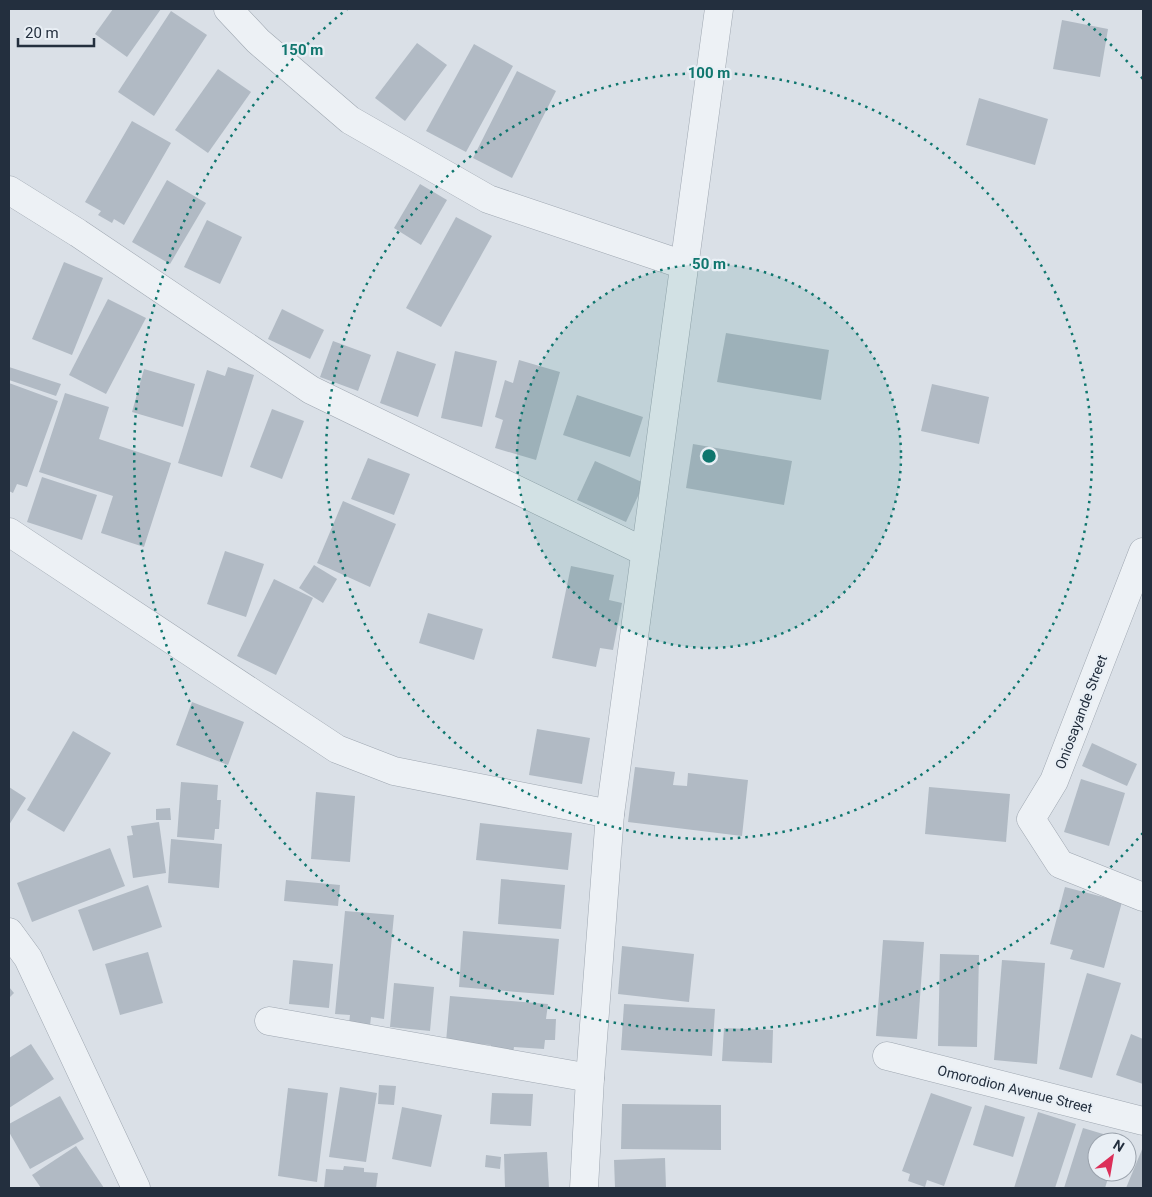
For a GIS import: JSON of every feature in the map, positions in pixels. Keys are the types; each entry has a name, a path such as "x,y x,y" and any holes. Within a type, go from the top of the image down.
{"street":[{"path":"228,9 258,41 350,120 488,199 684,265"},
{"path":"584,1188 590,1078 610,814 718,9"},
{"path":"9,190 78,233 311,390 645,552"},
{"path":"9,532 337,748 394,771 610,814"},
{"name":"Oniosayande Street","path":"1143,552 1054,781 1032,820 1060,864 1143,897"},
{"path":"9,932 28,958 136,1188"},
{"path":"269,1021 590,1078"},
{"name":"Omorodion Avenue Street","path":"887,1056 1143,1121"}],"building":[{"path":"113,9 161,9 127,57 95,34"},
{"path":"171,11 207,35 154,116 118,92"},
{"path":"1062,20 1108,29 1100,77 1053,69"},
{"path":"417,43 447,65 405,121 375,98"},
{"path":"474,44 513,66 466,152 426,131"},
{"path":"218,69 251,92 208,153 175,130"},
{"path":"517,71 556,91 512,178 473,158"},
{"path":"979,98 1048,119 1035,165 966,145"},
{"path":"132,121 171,143 124,225 114,219 112,223 98,215 101,211 85,202"},
{"path":"167,180 206,203 170,264 132,242"},
{"path":"420,184 447,200 421,245 394,228"},
{"path":"456,217 492,236 441,327 406,308"},
{"path":"207,220 242,237 220,284 184,267"},
{"path":"64,262 103,278 72,355 32,339"},
{"path":"108,299 146,318 106,394 69,375"},
{"path":"282,309 324,330 310,359 268,339"},
{"path":"726,333 829,350 821,400 717,382"},
{"path":"333,341 371,355 358,391 320,377"},
{"path":"397,351 436,364 418,417 380,403"},
{"path":"455,351 497,361 482,427 441,418"},
{"path":"519,360 560,372 536,460 495,448 503,420 495,417 505,380 513,383"},
{"path":"9,367 61,384 56,396 9,380"},
{"path":"228,367 254,375 222,477 178,463 207,370 225,376"},
{"path":"144,369 195,384 183,427 132,412"},
{"path":"9,383 58,401 27,487 17,484 13,493 9,491"},
{"path":"932,384 989,397 979,444 921,431"},
{"path":"65,393 109,407 99,439 171,463 144,547 101,533 113,496 39,472"},
{"path":"577,395 643,417 630,457 563,435"},
{"path":"272,409 304,421 282,479 250,467"},
{"path":"693,444 792,461 784,505 686,488"},
{"path":"368,458 410,474 394,515 351,499"},
{"path":"595,461 644,483 626,522 577,500"},
{"path":"42,477 97,495 82,540 27,522"},
{"path":"343,501 396,524 370,587 317,563"},
{"path":"225,551 264,564 246,617 207,604"},
{"path":"314,565 337,579 323,603 299,588"},
{"path":"571,566 614,575 609,600 622,603 613,650 600,648 596,667 552,658"},
{"path":"274,579 313,598 276,675 237,656"},
{"path":"428,613 483,629 474,660 419,643"},
{"path":"192,702 244,722 228,765 176,745"},
{"path":"537,729 590,738 582,784 529,775"},
{"path":"73,731 111,753 64,832 27,810"},
{"path":"1092,743 1137,764 1127,786 1082,766"},
{"path":"635,767 675,772 673,785 687,786 688,773 748,780 742,836 628,822"},
{"path":"1081,779 1125,793 1109,846 1064,832"},
{"path":"181,782 218,785 217,800 221,800 219,829 215,829 214,840 177,837"},
{"path":"9,787 26,798 9,825"},
{"path":"929,787 1010,794 1006,842 925,834"},
{"path":"316,792 355,796 350,862 311,859"},
{"path":"170,808 171,820 156,820 156,809"},
{"path":"159,822 166,873 133,878 127,836 133,835 131,826"},
{"path":"480,823 572,833 568,870 476,860"},
{"path":"171,839 222,844 219,888 168,883"},
{"path":"110,848 125,886 32,922 17,883"},
{"path":"501,879 565,885 561,929 498,924"},
{"path":"286,880 340,885 338,906 284,901"},
{"path":"148,885 162,927 93,951 78,910"},
{"path":"1065,887 1122,902 1104,968 1070,959 1073,950 1050,944"},
{"path":"345,911 394,915 384,1019 371,1017 370,1026 349,1024 350,1015 335,1014"},
{"path":"463,931 559,939 554,995 459,987"},
{"path":"883,940 924,942 917,1039 876,1036"},
{"path":"622,946 694,954 689,1002 618,994"},
{"path":"148,952 163,1003 120,1015 105,964"},
{"path":"940,954 979,955 977,1047 938,1046"},
{"path":"293,960 333,964 329,1008 289,1004"},
{"path":"1002,960 1045,963 1037,1064 994,1060"},
{"path":"1087,973 1121,983 1092,1078 1059,1069"},
{"path":"394,983 434,987 430,1031 390,1027"},
{"path":"9,987 14,993 9,998"},
{"path":"450,996 548,1004 546,1019 556,1019 555,1040 545,1040 544,1049 514,1047 513,1053 490,1051 491,1045 446,1042"},
{"path":"624,1004 715,1009 712,1056 621,1050"},
{"path":"724,1028 773,1030 772,1063 722,1061"},
{"path":"1131,1034 1143,1039 1143,1084 1116,1075"},
{"path":"31,1044 54,1079 9,1108 9,1058"},
{"path":"379,1085 396,1086 394,1105 378,1104"},
{"path":"340,1087 377,1093 366,1162 329,1157"},
{"path":"288,1088 328,1093 317,1182 278,1176"},
{"path":"492,1093 533,1094 531,1126 490,1124"},
{"path":"931,1093 972,1107 944,1186 927,1180 925,1187 908,1181 910,1174 902,1171"},
{"path":"60,1096 84,1139 30,1169 9,1132 9,1124"},
{"path":"622,1104 721,1105 721,1150 621,1149"},
{"path":"985,1105 1025,1117 1013,1157 973,1145"},
{"path":"402,1107 442,1115 431,1167 392,1159"},
{"path":"1038,1112 1076,1124 1055,1188 1014,1188"},
{"path":"1083,1128 1096,1132 1087,1132 1087,1182 1107,1182 1105,1188 1064,1188"},
{"path":"76,1146 104,1188 41,1188 32,1175"},
{"path":"1143,1147 1143,1188 1126,1188 1128,1182 1137,1182 1137,1161"},
{"path":"547,1152 549,1188 505,1188 504,1154"},
{"path":"486,1155 501,1157 500,1169 485,1167"},
{"path":"665,1158 666,1188 615,1188 614,1160"},
{"path":"344,1166 364,1168 364,1172 378,1173 376,1188 324,1188 326,1169 343,1170"}]}
